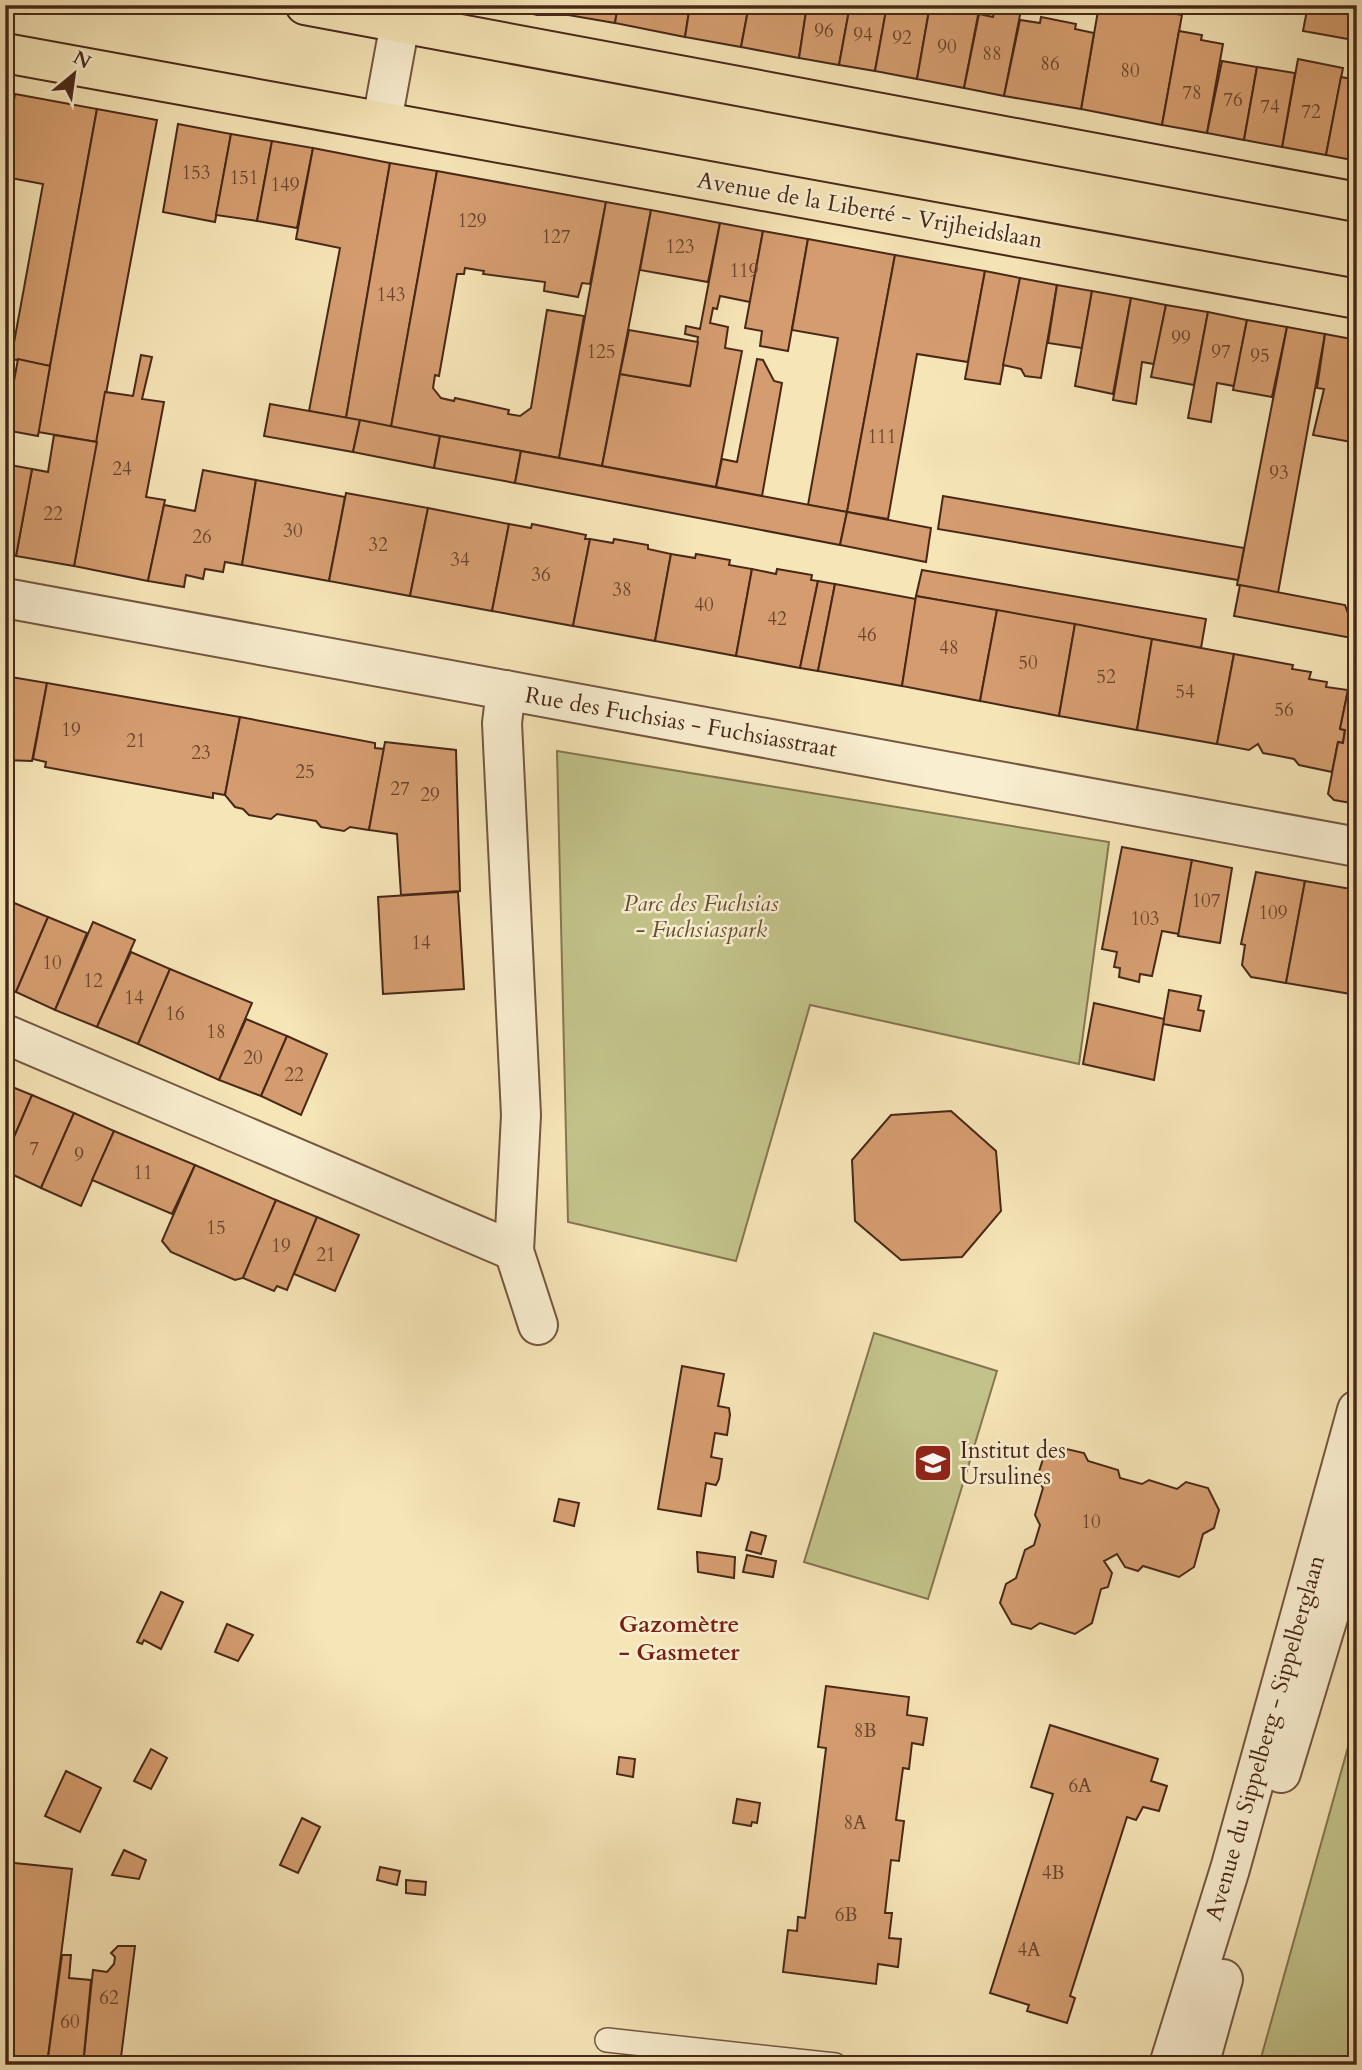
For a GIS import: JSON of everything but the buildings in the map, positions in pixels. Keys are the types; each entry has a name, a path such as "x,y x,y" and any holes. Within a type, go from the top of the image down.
{"main road":[{"path":"305,5 1357,202"},
{"name":"Avenue de la Liberté - Vrijheidslaan","path":"5,53 1357,299"}],"street":[{"path":"383,121 400,23"},
{"name":"Rue des Fuchsias - Fuchsiasstraat","path":"5,598 1357,847"},
{"path":"506,690 502,723 521,1115 514,1251 538,1325"},
{"path":"5,1034 514,1251"},
{"name":"Avenue du Sippelberg - Sippelberglaan","path":"1169,2065 1230,1869 1357,1410"},
{"name":"Avenue du Sippelberg - Sippelberglaan","path":"1199,2065 1278,1783 1357,1522"}],"lane":[{"path":"607,2040 835,2065"}],"green space":[{"name":"Parc des Fuchsias - Fuchsiaspark","path":"557,751 1109,842 1079,1064 810,1005 736,1261 568,1222"},
{"path":"874,1333 997,1371 928,1599 804,1562"},
{"path":"1357,1715 1357,2065 1259,2065"}],"place":[{"name":"Institut des Ursulines","path":"933,1463"}],"district":[{"name":"Gazomètre - Gasmeter","path":"679,1638"}]}
